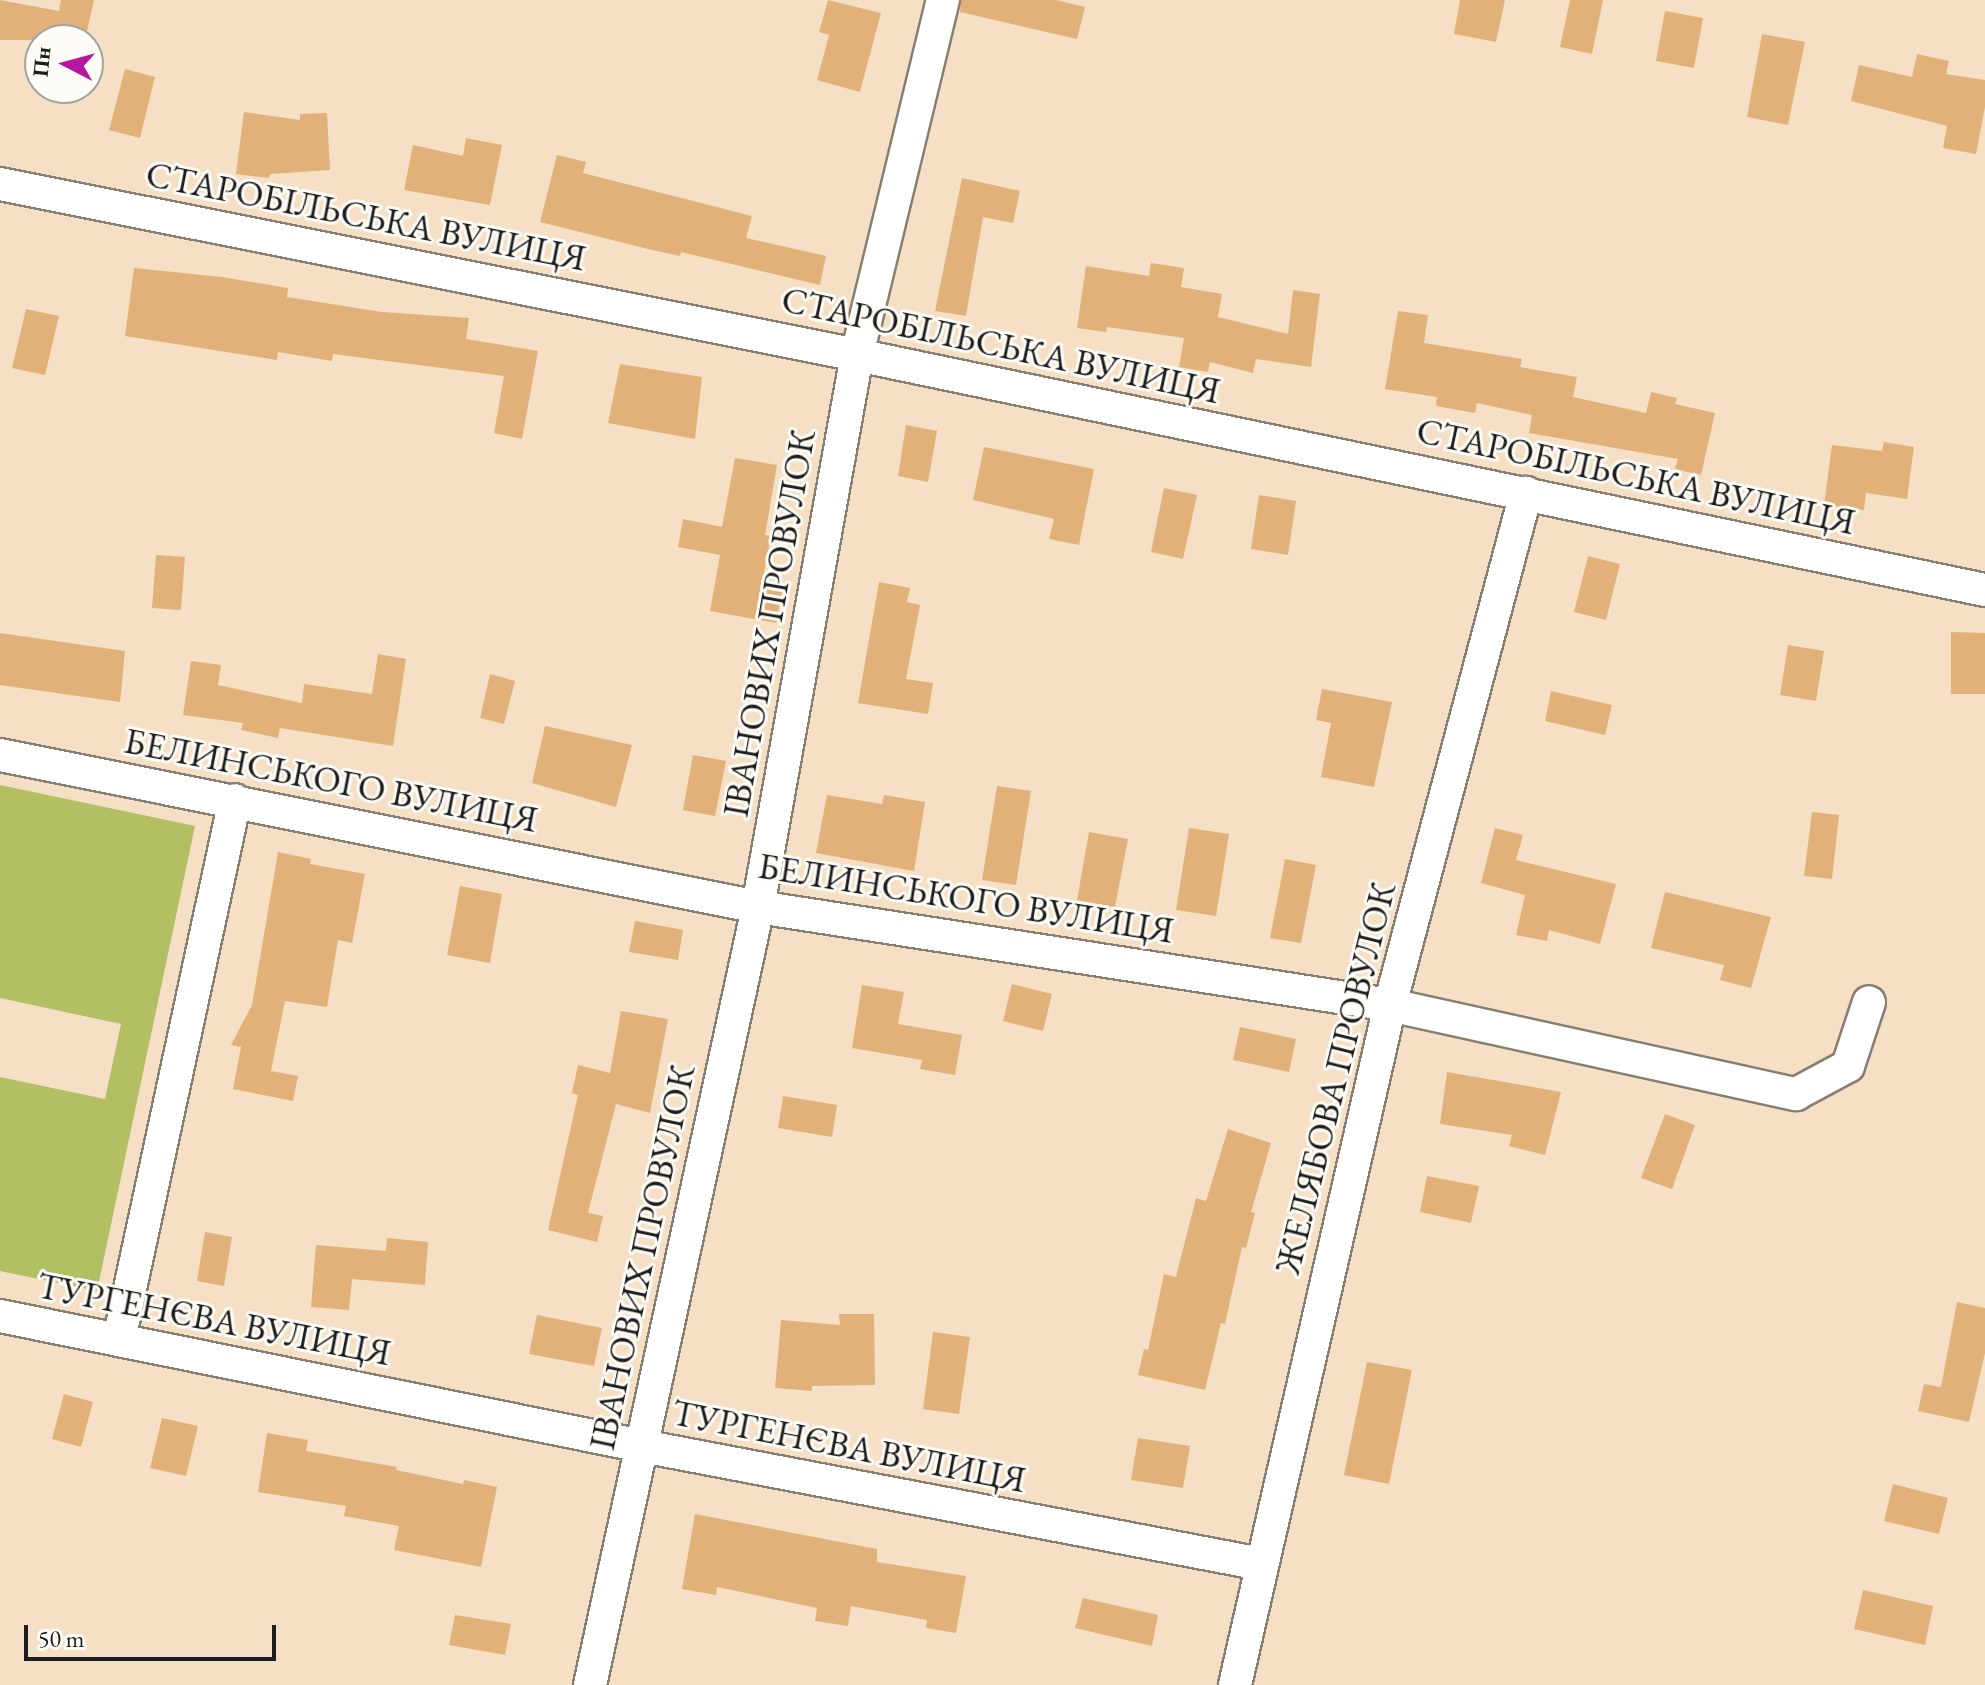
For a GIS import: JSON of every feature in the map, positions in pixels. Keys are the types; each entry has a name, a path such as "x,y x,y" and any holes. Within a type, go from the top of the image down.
{"street":[{"name":"ІВАНОВИХ ПРОВУЛОК","path":"590,1685 758,907 857,355 943,0"},
{"name":"СТАРОБІЛЬСЬКА ВУЛИЦЯ","path":"0,184 857,355 1985,590"},
{"name":"ЖЕЛЯБОВА ПРОВУЛОК","path":"1235,1685 1390,1005 1526,493"},
{"name":"БЕЛИНСЬКОГО ВУЛИЦЯ","path":"0,755 758,907 1390,1005 1796,1094 1848,1066 1869,1002"},
{"path":"119,1340 235,800"},
{"name":"ТУРГЕНЄВА ВУЛИЦЯ","path":"0,1316 642,1446 1261,1564"}],"green space":[{"path":"0,785 195,826 97,1291 0,1271 0,1077 105,1099 121,1024 0,998"}],"building":[{"path":"0,0 59,11 61,0 94,0 89,24 24,24 24,40 0,40"},
{"path":"828,0 881,13 860,92 817,80 829,35 819,32"},
{"path":"961,0 1056,0 1085,7 1077,39 960,12"},
{"path":"1460,0 1505,0 1496,42 1454,34"},
{"path":"1570,0 1603,0 1592,54 1560,47"},
{"path":"1665,11 1703,18 1694,68 1656,61"},
{"path":"1762,34 1805,42 1788,125 1747,117"},
{"path":"1917,54 1949,61 1946,74 1985,80 1985,107 1976,154 1943,148 1947,126 1851,101 1859,65 1912,77"},
{"path":"125,69 155,77 140,138 109,130"},
{"path":"244,112 300,120 300,114 327,113 330,170 270,174 269,178 236,174"},
{"path":"466,138 502,145 490,205 404,190 413,145 463,156"},
{"path":"557,155 586,162 583,173 752,216 746,238 826,256 820,285 681,252 680,256 648,249 540,222"},
{"path":"962,178 1020,191 1013,223 983,217 966,316 935,311"},
{"path":"1151,263 1184,268 1181,287 1222,294 1218,317 1288,334 1293,290 1320,294 1311,367 1256,359 1253,373 1210,362 1208,372 1179,367 1184,338 1107,327 1106,332 1077,328 1086,266 1149,276"},
{"path":"134,268 222,277 288,288 287,297 382,312 469,318 466,339 538,351 522,439 494,433 504,376 333,354 332,361 278,352 277,360 125,336"},
{"path":"26,309 59,316 45,375 12,368"},
{"path":"1398,311 1428,315 1424,343 1522,359 1520,367 1577,377 1573,397 1646,413 1651,392 1677,398 1675,404 1715,413 1701,475 1675,469 1678,459 1529,433 1532,415 1477,403 1475,413 1436,406 1437,397 1385,389"},
{"path":"620,364 702,377 695,439 608,423"},
{"path":"906,425 937,431 928,482 898,476"},
{"path":"1884,442 1914,447 1907,499 1866,493 1864,510 1824,505 1832,445 1882,451"},
{"path":"984,447 1094,469 1079,545 1049,539 1054,519 973,500"},
{"path":"735,458 777,465 765,535 771,536 761,588 782,592 776,623 710,611 720,555 678,547 683,519 722,527"},
{"path":"1164,488 1197,495 1183,559 1151,552"},
{"path":"1259,495 1296,501 1288,555 1251,549"},
{"path":"156,555 185,557 181,610 152,608"},
{"path":"1588,556 1620,564 1606,620 1574,612"},
{"path":"879,582 910,588 907,602 920,605 906,679 933,683 928,714 858,703"},
{"path":"1951,632 1985,633 1985,694 1951,694"},
{"path":"0,633 125,651 120,702 0,685"},
{"path":"1788,645 1824,651 1816,701 1780,695"},
{"path":"378,654 406,659 393,746 280,728 278,738 241,730 243,723 183,715 191,661 221,665 218,685 302,703 304,684 372,694"},
{"path":"490,674 515,681 504,724 480,718"},
{"path":"1322,689 1392,702 1374,787 1321,777 1331,723 1316,720"},
{"path":"1551,691 1612,705 1605,735 1545,721"},
{"path":"545,726 632,745 616,807 532,783"},
{"path":"693,755 726,761 715,816 683,810"},
{"path":"997,786 1031,791 1016,885 982,880"},
{"path":"827,795 882,804 884,795 925,802 914,871 816,853"},
{"path":"1812,812 1839,815 1832,879 1804,876"},
{"path":"1189,828 1229,834 1216,916 1176,910"},
{"path":"1495,828 1523,835 1516,860 1616,884 1600,944 1549,930 1547,941 1516,935 1525,895 1481,883"},
{"path":"1089,832 1128,839 1115,907 1077,900"},
{"path":"278,852 311,859 310,864 365,874 352,943 338,940 327,1007 285,1001 271,1071 298,1076 293,1101 233,1089 241,1047 231,1045 252,1005"},
{"path":"1285,859 1316,865 1301,943 1270,938"},
{"path":"460,886 502,894 490,963 447,955"},
{"path":"1665,892 1771,917 1751,988 1720,980 1724,965 1651,948"},
{"path":"635,921 683,930 678,960 629,952"},
{"path":"1012,984 1052,994 1043,1031 1003,1021"},
{"path":"862,985 904,992 898,1024 962,1035 955,1075 920,1069 922,1060 852,1048"},
{"path":"621,1011 668,1019 650,1113 616,1104 588,1213 603,1216 597,1242 548,1230 578,1095 572,1093 578,1065 610,1073"},
{"path":"1240,1027 1296,1039 1289,1072 1233,1060"},
{"path":"1447,1072 1561,1092 1545,1155 1509,1146 1512,1135 1440,1124"},
{"path":"783,1096 837,1105 832,1137 778,1128"},
{"path":"1665,1114 1695,1125 1672,1189 1641,1178"},
{"path":"1228,1129 1271,1143 1251,1212 1255,1213 1246,1248 1242,1247 1225,1324 1221,1323 1205,1390 1138,1375 1144,1349 1148,1350 1164,1274 1176,1277 1196,1198 1206,1201"},
{"path":"1427,1176 1479,1186 1471,1223 1420,1212"},
{"path":"205,1232 232,1237 224,1286 197,1281"},
{"path":"387,1238 428,1242 425,1285 352,1279 349,1310 311,1307 316,1245 386,1251"},
{"path":"1957,1302 1985,1308 1985,1353 1969,1422 1918,1411 1924,1384 1941,1387"},
{"path":"839,1314 874,1314 875,1385 812,1386 812,1391 775,1388 781,1320 840,1325"},
{"path":"537,1315 602,1328 594,1366 529,1354"},
{"path":"933,1332 970,1337 959,1414 923,1409"},
{"path":"1367,1362 1412,1370 1389,1484 1344,1475"},
{"path":"64,1394 93,1402 81,1447 52,1439"},
{"path":"162,1418 198,1426 186,1476 150,1468"},
{"path":"267,1433 308,1440 306,1451 397,1467 396,1470 463,1484 464,1480 497,1487 481,1567 394,1550 399,1526 344,1516 346,1506 258,1492"},
{"path":"1138,1438 1190,1446 1183,1488 1131,1480"},
{"path":"1893,1484 1948,1498 1939,1534 1884,1521"},
{"path":"695,1514 877,1549 877,1562 966,1576 956,1633 926,1628 927,1620 851,1606 848,1626 815,1621 817,1608 717,1587 716,1595 682,1589"},
{"path":"1863,1590 1933,1606 1925,1645 1854,1629"},
{"path":"1083,1598 1158,1615 1152,1646 1075,1628"},
{"path":"455,1615 511,1624 505,1655 449,1645"}]}
